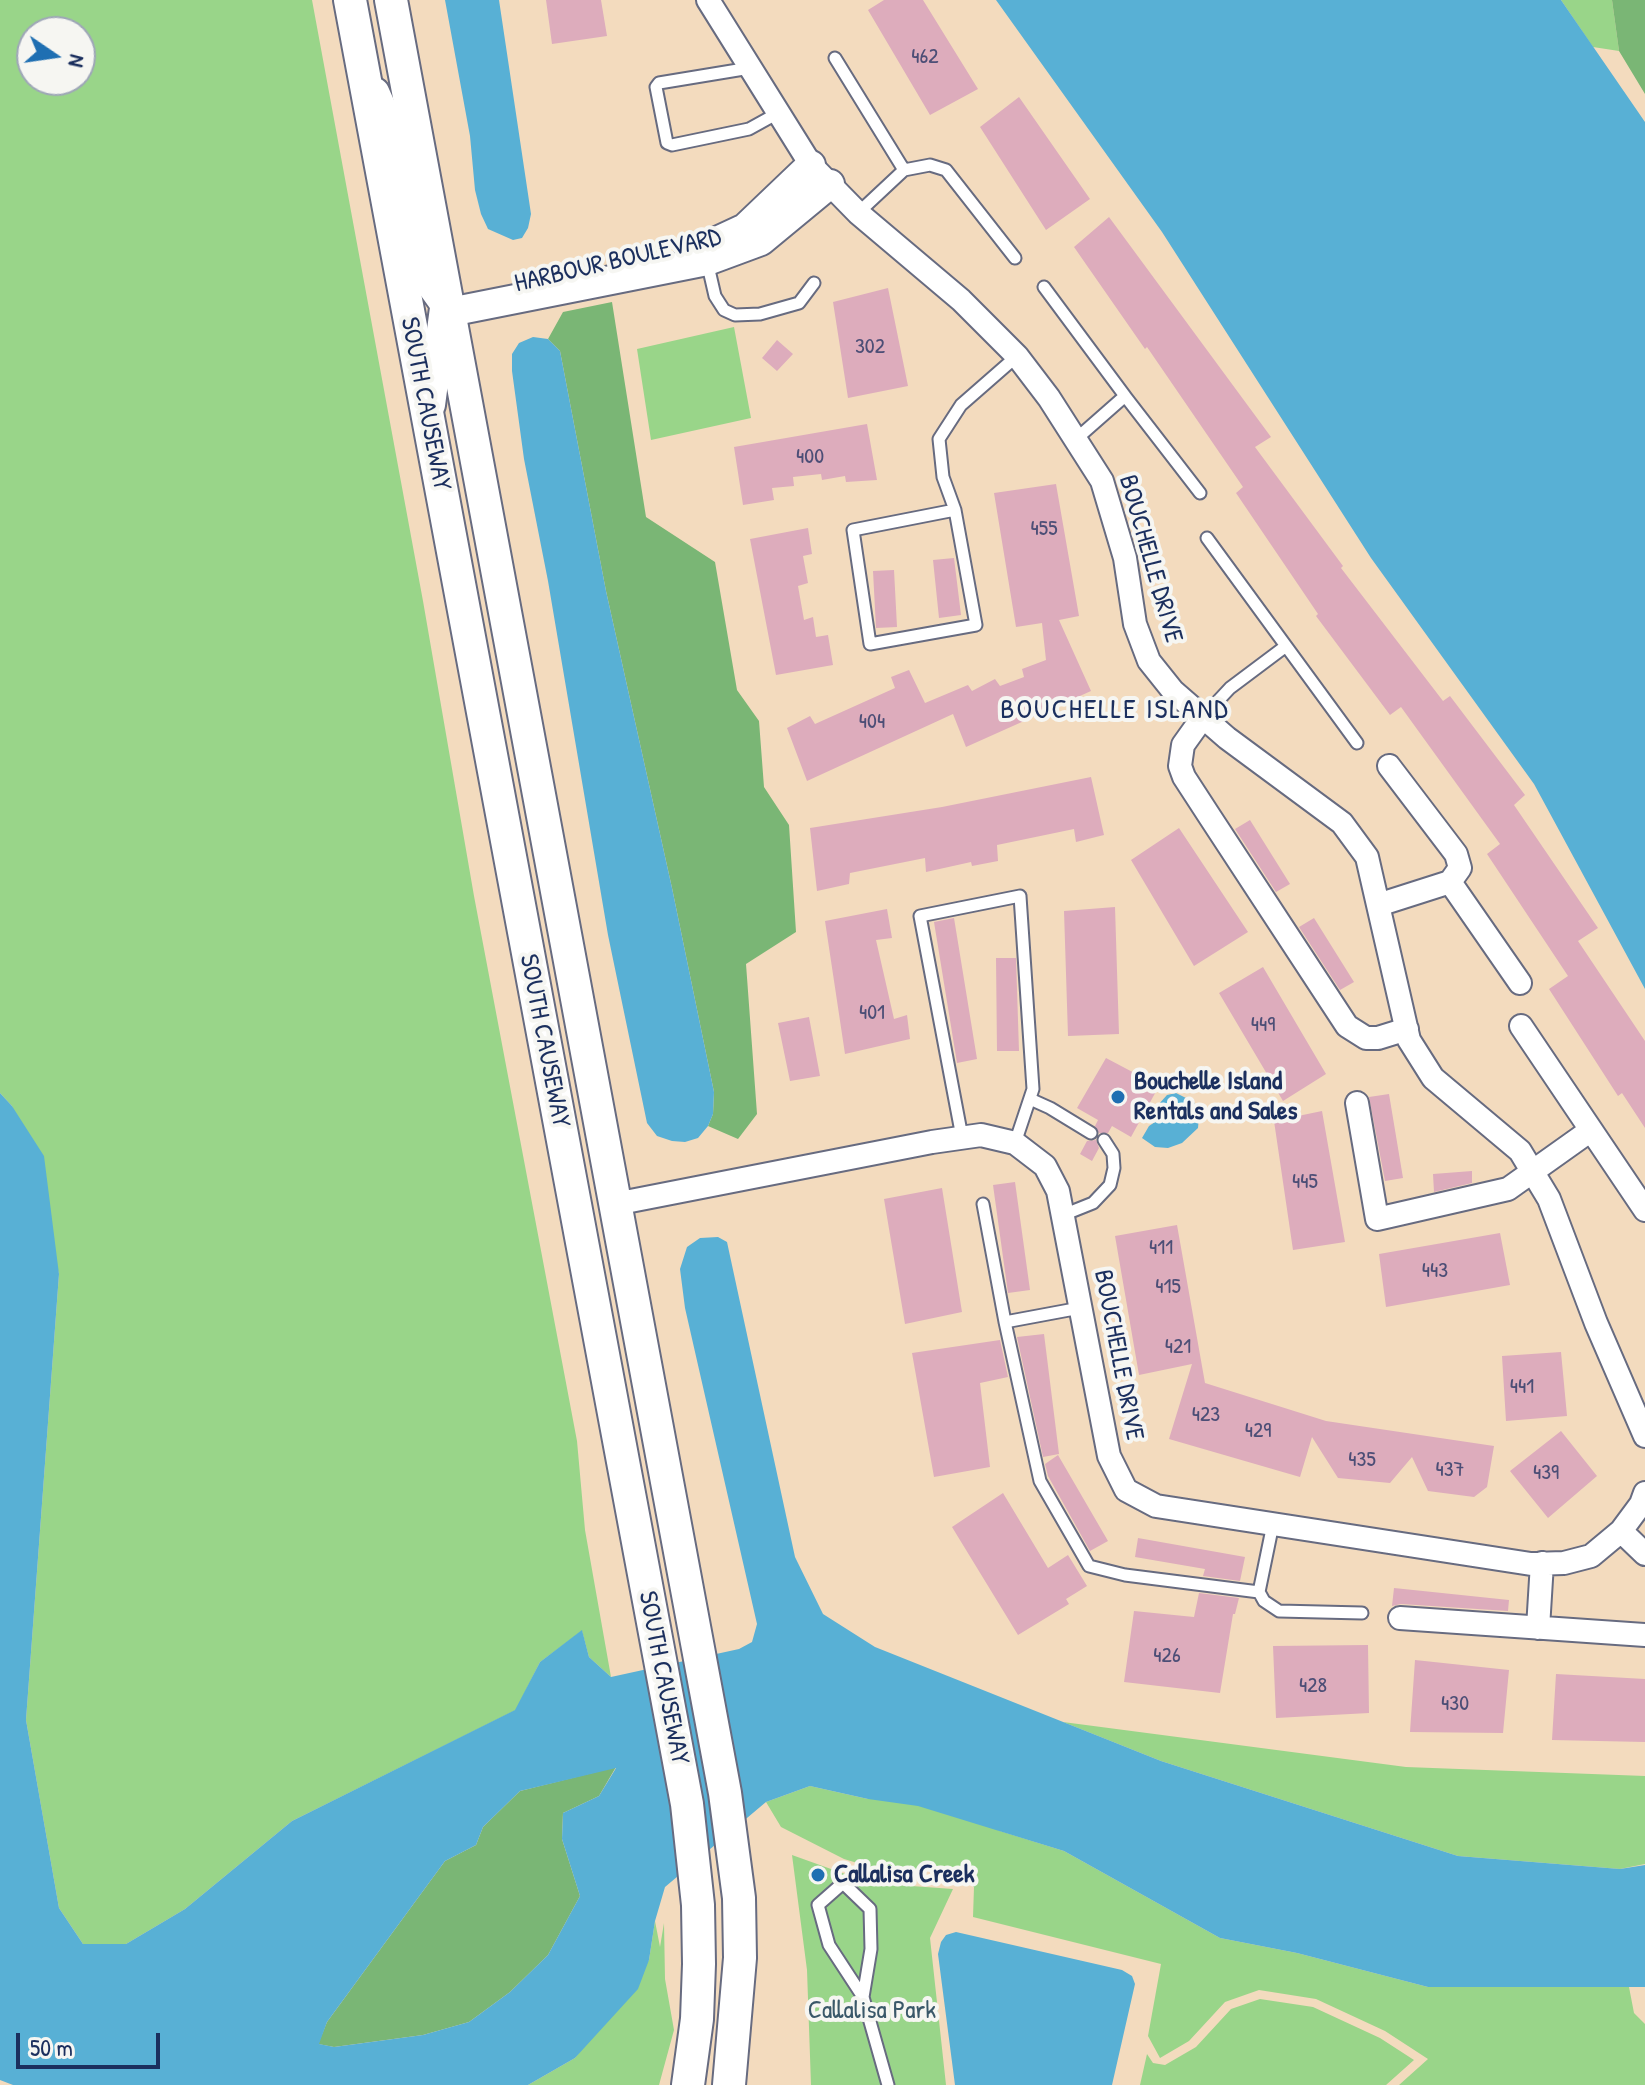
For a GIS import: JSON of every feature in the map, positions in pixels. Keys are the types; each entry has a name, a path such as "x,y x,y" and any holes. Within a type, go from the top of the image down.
{"main road":[{"name":"SOUTH CAUSEWAY","path":"350,0 687,1804 698,1905 699,1964 697,2019 688,2085"},
{"name":"SOUTH CAUSEWAY","path":"391,0 732,1834 739,1898 740,1958 729,2085"},
{"path":"529,960 559,1027 585,1170 605,1197 615,1204 601,1251 604,1361"}],"street":[{"name":"BOUCHELLE DRIVE","path":"708,0 778,113 821,175 858,213 961,300 1017,356 1049,398 1102,481 1125,558 1135,624 1149,661 1173,691 1203,717 1342,823 1367,857 1409,1040 1433,1078 1520,1151 1549,1199 1596,1323 1640,1411 1645,1436"},
{"path":"361,57 391,128 417,266 447,306 430,429"},
{"name":"HARBOUR BOULEVARD","path":"447,306 705,253 821,175"},
{"path":"1203,717 1183,745 1180,766 1227,843 1347,1026 1366,1038 1378,1038 1407,1029"},
{"path":"1378,905 1450,882 1458,873 1459,859 1389,766"},
{"path":"1450,882 1520,983"},
{"path":"1521,1026 1645,1210"},
{"path":"1357,1103 1377,1219 1508,1189 1591,1130"},
{"name":"BOUCHELLE DRIVE","path":"615,1204 962,1137 981,1135 1015,1143 1045,1166 1058,1191 1109,1456 1126,1490 1156,1506 1542,1563 1564,1563 1591,1556 1621,1531 1641,1504 1645,1493"},
{"path":"1621,1531 1645,1554"},
{"path":"1538,1628 1542,1563"},
{"path":"1400,1618 1645,1635"}],"lane":[{"path":"835,58 904,170"},
{"path":"750,68 659,83 656,87 667,143 672,145 749,129 778,113"},
{"path":"858,213 904,170 930,165 946,170 1015,258"},
{"path":"705,253 715,296 724,310 735,315 760,314 799,303 814,283"},
{"path":"1044,287 1200,493"},
{"path":"955,510 853,530 870,644 976,625 955,510 943,477 939,439 961,405 1017,356"},
{"path":"1075,440 1125,396"},
{"path":"1207,538 1357,743"},
{"path":"1203,717 1230,688 1286,646"},
{"path":"962,1137 920,916 1020,896 1033,1089 1015,1143"},
{"path":"1030,1099 1091,1133"},
{"path":"1063,1215 1093,1203 1110,1185 1113,1154 1104,1140"},
{"path":"983,1204 1040,1481 1089,1566 1125,1575 1259,1592"},
{"path":"1005,1322 1080,1308"},
{"path":"1273,1524 1259,1592 1264,1601 1279,1611 1362,1613"},
{"path":"863,1997 871,1949 870,1909 843,1883 818,1905 829,1945 863,1997 888,2085"}],"green space":[{"path":"0,0 312,0 474,896 577,1441 585,1530 611,1677 589,1657 582,1631 540,1662 516,1710 292,1821 185,1909 126,1944 83,1944 59,1908 26,1720 59,1274 12,1106 0,1093"},
{"path":"1561,0 1612,0 1619,51 1593,47"},
{"path":"1612,0 1645,0 1645,94 1619,51"},
{"path":"612,302 646,517 715,562 737,690 759,721 764,787 789,825 796,932 746,964 757,1114 738,1139 708,1126 713,1114 714,1092 606,591 560,351 548,339 563,312"},
{"path":"734,327 751,418 651,440 637,349"},
{"path":"1063,1722 1406,1767 1645,1776 1645,1864 1620,1869 1458,1856 1161,1761"},
{"path":"616,1767 599,1796 563,1813 562,1839 580,1896 548,1955 510,1992 469,2022 423,2035 334,2047 318,2044 327,2022 445,1861 476,1845 483,1827 520,1791"},
{"path":"902,1777 1000,1831 1064,1851 1220,1938 1297,1953 1428,1987 1629,1987 1634,2013 1645,2024 1645,2085 1399,2085 1428,2059 1385,2031 1316,1999 1259,1990 1225,2002 1189,2041 1160,2058 1148,2036 1161,1964 973,1917 974,1887 952,1871 874,1868 844,1859 781,1827 766,1802 810,1786 868,1799"},
{"name":"Callalisa Park","path":"792,1855 870,1883 953,1889 930,1938 946,2085 811,2085 807,1970"},
{"path":"655,1921 660,1947 664,1923 665,1979 674,2030 659,2085 528,2085 575,2058 649,1960"},
{"path":"1260,1999 1313,2007 1380,2038 1414,2060 1386,2085 1140,2085 1147,2054 1153,2063 1165,2065 1196,2047 1231,2009"}],"water":[{"path":"445,0 499,0 531,214 522,238 513,240 488,229 481,214"},
{"path":"996,0 1561,0 1645,122 1645,989 1534,784 1371,558 1162,232"},
{"path":"533,337 548,339 560,351 606,591 714,1092 713,1114 708,1126 698,1138 685,1142 657,1136 647,1123 608,935 548,581 524,459 512,371 512,354 519,343"},
{"path":"0,1093 44,1156 59,1274 26,1720 59,1908 83,1944 126,1944 185,1909 292,1821 515,1710 540,1662 582,1630 589,1657 611,1677 739,1649 752,1642 757,1624 685,1308 680,1269 687,1247 700,1238 718,1237 727,1242 795,1557 823,1614 875,1647 1161,1761 1458,1856 1620,1869 1645,1865 1645,1987 1428,1987 1297,1953 1220,1938 1064,1851 918,1806 810,1786 766,1802 665,1887 655,1921 649,1960 638,1989 575,2058 528,2085 13,2085 0,2080","holes":["616,1768 599,1796 563,1813 562,1839 580,1896 548,1955 510,1992 469,2022 423,2035 334,2047 319,2044 327,2022 445,1861 476,1845 483,1827 520,1791"]},
{"path":"1176,1093 1194,1102 1199,1116 1198,1128 1182,1143 1168,1148 1155,1147 1142,1138 1149,1126 1158,1120 1158,1105 1167,1095"},
{"path":"956,1932 1122,1970 1132,1976 1135,1984 1112,2085 955,2085 938,1954 946,1935"}],"building":[{"path":"546,0 601,0 607,36 552,44"},
{"path":"884,0 923,0 978,89 930,115 868,10"},
{"path":"1019,97 1090,199 1046,230 980,127"},
{"path":"1109,217 1271,437 1255,447 1343,566 1341,568 1443,701 1450,696 1525,795 1514,805 1598,928 1578,941 1645,1041 1645,1128 1622,1093 1618,1096 1549,989 1568,976 1487,854 1500,844 1401,707 1390,715 1316,616 1318,614 1236,493 1243,487 1074,247"},
{"path":"888,288 908,386 848,398 833,302"},
{"path":"777,340 793,354 777,371 762,358"},
{"path":"867,424 877,480 846,482 845,476 822,480 821,474 793,477 794,486 772,488 774,500 743,505 734,447"},
{"path":"1056,484 1079,616 1059,620 1091,691 966,747 953,714 807,781 787,728 810,716 815,724 895,688 891,677 909,670 925,703 968,685 972,691 995,679 1000,686 1024,677 1022,669 1046,660 1042,623 1016,627 994,493"},
{"path":"808,528 812,554 803,556 808,583 798,586 804,620 813,617 816,637 828,635 833,665 776,675 750,539"},
{"path":"954,558 961,615 939,618 933,560"},
{"path":"894,570 897,627 876,628 873,571"},
{"path":"1091,777 1104,835 1076,842 1074,829 997,845 998,861 972,866 971,862 926,872 925,858 850,873 849,884 817,891 810,828 942,807"},
{"path":"1250,820 1290,884 1276,892 1235,829"},
{"path":"1179,828 1248,932 1194,966 1131,860"},
{"path":"1115,907 1119,1034 1068,1036 1064,911"},
{"path":"887,909 892,938 876,940 894,1019 907,1015 910,1039 845,1054 825,921"},
{"path":"954,918 977,1059 957,1063 934,922"},
{"path":"1314,918 1354,982 1340,990 1299,927"},
{"path":"996,958 1016,958 1019,1051 997,1051"},
{"path":"1263,967 1326,1074 1283,1101 1219,993"},
{"path":"809,1017 820,1076 790,1081 778,1023"},
{"name":"Bouchelle Island Rentals and Sales","path":"1106,1058 1159,1086 1131,1137 1112,1126 1108,1133 1099,1133 1095,1126 1098,1120 1077,1108"},
{"path":"1389,1094 1403,1178 1385,1181 1369,1097"},
{"path":"1322,1111 1345,1242 1293,1250 1274,1121"},
{"path":"1096,1140 1099,1148 1092,1161 1080,1154 1087,1141"},
{"path":"1472,1171 1472,1183 1434,1192 1433,1174"},
{"path":"1015,1182 1030,1290 1008,1293 993,1185"},
{"path":"942,1188 962,1312 905,1324 884,1199"},
{"path":"1177,1225 1205,1383 1326,1421 1494,1446 1487,1487 1474,1497 1428,1491 1412,1457 1390,1483 1338,1478 1312,1437 1300,1477 1169,1439 1192,1364 1139,1375 1115,1236"},
{"path":"1500,1233 1510,1285 1386,1307 1379,1254"},
{"path":"1044,1334 1059,1454 1043,1457 1017,1337"},
{"path":"1000,1340 1008,1377 980,1383 990,1467 934,1477 912,1353"},
{"path":"1561,1352 1567,1416 1506,1421 1502,1356"},
{"path":"1561,1431 1597,1476 1548,1518 1510,1471"},
{"path":"1058,1455 1108,1541 1090,1551 1048,1476 1045,1464"},
{"path":"1003,1493 1048,1568 1068,1555 1087,1586 1066,1599 1069,1604 1018,1635 952,1527"},
{"path":"1138,1538 1245,1557 1240,1581 1203,1576 1205,1569 1135,1557"},
{"path":"1394,1588 1509,1600 1508,1611 1392,1606"},
{"path":"1199,1593 1239,1598 1233,1614 1220,1693 1124,1682 1134,1611 1194,1617"},
{"path":"1368,1645 1369,1713 1276,1718 1273,1646"},
{"path":"1415,1660 1509,1670 1503,1733 1410,1732"},
{"path":"1556,1674 1645,1679 1645,1742 1552,1740"}],"place":[{"name":"Bouchelle Island Rentals and Sales","path":"1118,1097"},
{"name":"Callalisa Creek","path":"818,1875"}],"district":[{"name":"BOUCHELLE ISLAND","path":"1115,711"}]}
